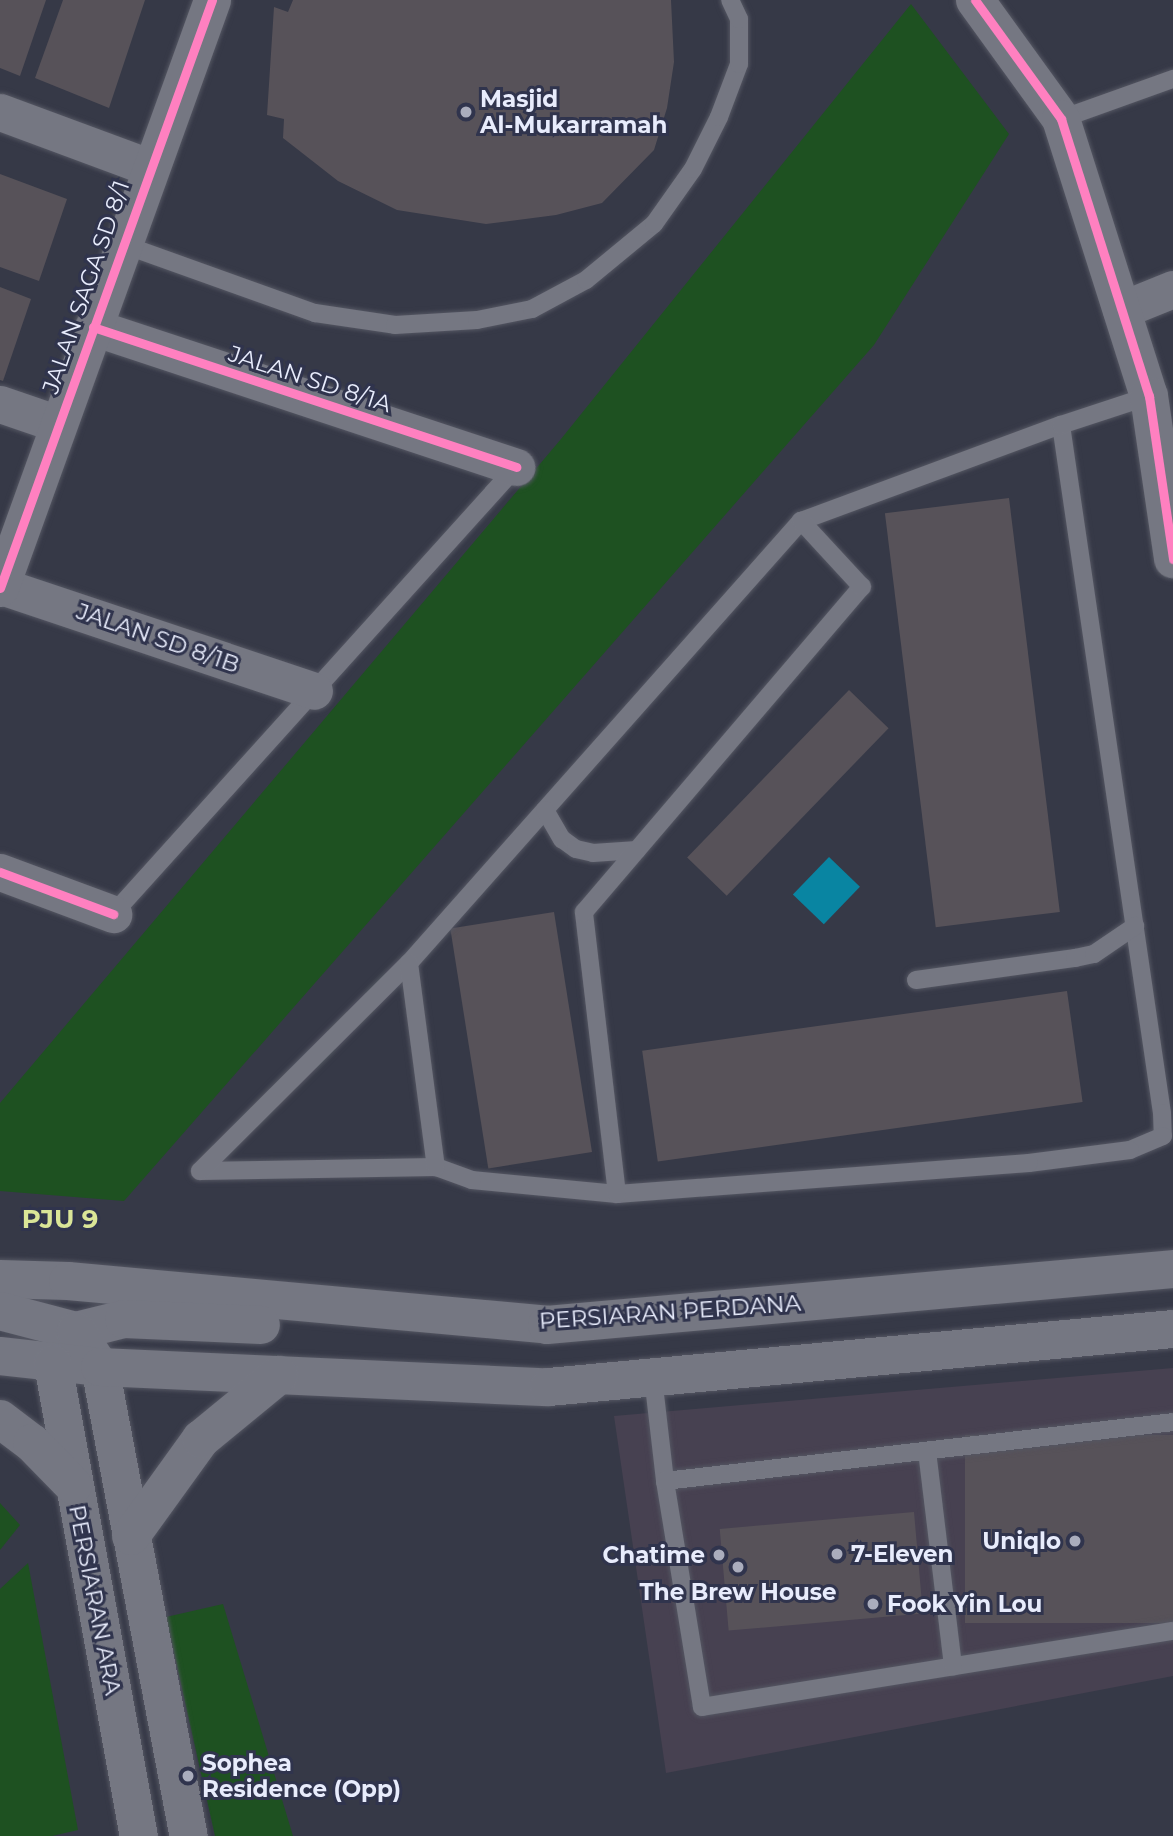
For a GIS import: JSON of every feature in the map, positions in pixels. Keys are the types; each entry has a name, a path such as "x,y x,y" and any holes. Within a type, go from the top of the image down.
{"main road":[{"path":"975,0 1060,119 1149,396 1173,559"},
{"path":"1110,1276 1173,1246"},
{"name":"PERSIARAN PERDANA","path":"0,1279 68,1281 547,1325 1173,1269"},
{"path":"0,1311 76,1331 124,1319 290,1327 462,1317"},
{"path":"0,1356 53,1364 100,1367 549,1387 1173,1329"},
{"path":"53,1364 76,1331"},
{"path":"76,1331 100,1367"},
{"name":"PERSIARAN ARA","path":"53,1364 139,1836"},
{"name":"PERSIARAN ARA","path":"100,1367 189,1836"},
{"path":"131,1536 201,1439 279,1375"},
{"path":"0,1419 32,1443 73,1485"}],"street":[{"name":"JALAN SAGA SD 8/1","path":"0,587 149,167 212,0"},
{"path":"0,113 149,167"},
{"path":"1121,310 1173,289"},
{"name":"JALAN SD 8/1A","path":"93,327 516,467"},
{"path":"0,404 58,424"},
{"name":"JALAN SD 8/1B","path":"0,587 314,691"},
{"path":"0,872 113,914"}],"lane":[{"path":"122,244 329,315 395,325 477,320 532,309 586,281 654,224 693,169 719,117 739,64 739,19 730,0"},
{"path":"1060,119 1173,79"},
{"path":"1062,425 1162,1113 1163,1136 1130,1150 1030,1163 617,1194 472,1180 436,1167 200,1171 409,963 802,521 1062,425 1149,396"},
{"path":"113,914 516,467"},
{"path":"617,1194 584,912 863,587 802,521"},
{"path":"545,810 562,839 576,849 593,853 637,850"},
{"path":"916,980 1094,954 1135,926"},
{"path":"409,963 436,1167"},
{"path":"653,1377 665,1481 702,1707 1173,1631"},
{"path":"665,1481 1173,1422"},
{"path":"927,1451 953,1666"}],"shaded area":[{"path":"1173,1368 1173,1676 666,1773 614,1416"}],"green space":[{"path":"911,4 1009,134 874,345 124,1201 0,1191 0,1103 561,439"},
{"path":"0,1503 20,1525 0,1550"},
{"path":"28,1563 78,1830 52,1836 0,1836 0,1589"},
{"path":"223,1604 293,1836 215,1836 166,1617"}],"water":[{"path":"829,857 860,887 824,924 793,894"}],"building":[{"path":"0,0 46,0 20,76 0,68"},
{"path":"63,0 145,0 109,108 35,78"},
{"name":"Masjid Al-Mukarramah","path":"293,0 671,0 674,62 667,108 654,150 602,203 556,215 486,224 397,210 338,181 283,138 284,119 267,115 274,7 288,12"},
{"path":"0,174 67,199 39,281 0,267"},
{"path":"0,287 31,299 3,381 0,380"},
{"path":"1009,498 1060,912 936,927 885,513"},
{"path":"849,690 889,728 727,896 687,858"},
{"path":"554,912 592,1152 488,1168 450,928"},
{"path":"1067,991 1083,1102 658,1162 642,1051"},
{"name":"Uniqlo","path":"965,1435 1173,1435 1173,1623 965,1623"},
{"path":"914,1512 923,1614 729,1631 720,1529"}],"cycle path":[{"path":"0,588 212,0"},
{"path":"975,0 1061,119 1149,396 1173,559"},
{"path":"93,327 516,467"},
{"path":"0,872 113,914"}],"place":[{"name":"Masjid Al-Mukarramah","path":"466,112"},
{"name":"Uniqlo","path":"1075,1541"},
{"name":"7-Eleven","path":"837,1554"},
{"name":"Chatime","path":"719,1555"},
{"name":"The Brew House","path":"738,1567"},
{"name":"Fook Yin Lou","path":"873,1604"},
{"name":"Sophea Residence (Opp)","path":"188,1776"}],"district":[{"name":"PJU 9","path":"60,1220"}]}
